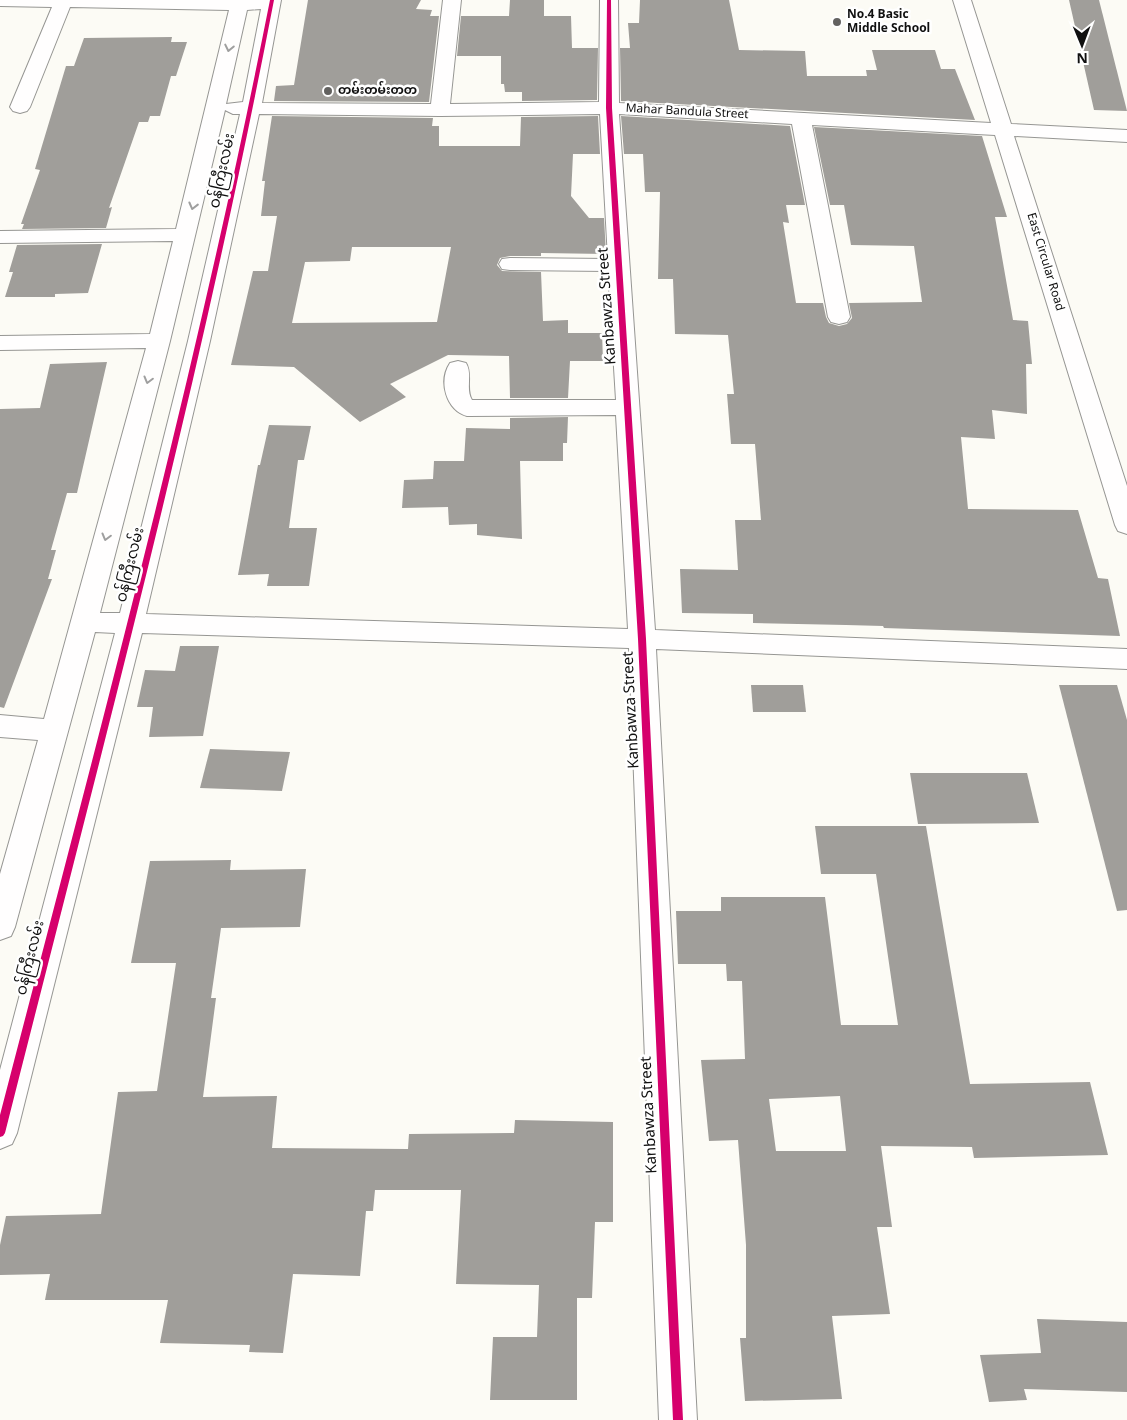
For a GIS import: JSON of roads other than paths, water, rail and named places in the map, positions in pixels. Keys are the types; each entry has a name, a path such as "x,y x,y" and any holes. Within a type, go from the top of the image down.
{"street":[{"path":"440,110 452,0"},
{"name":"Kanbawza Street","path":"610,0 610,108 642,639 678,1420"},
{"name":"East Circular Road","path":"962,0 1127,525"},
{"path":"0,1 271,3"},
{"path":"20,107 62,2"},
{"name":"ဝန်ကြီးလမ်း","path":"0,927 9,867 55,731 159,341 186,235 239,3"},
{"name":"ဝန်ကြီးလမ်း","path":"0,1133 131,624 199,341 251,108 271,3"},
{"name":"Mahar Bandula Street","path":"216,108 440,110 610,108 1127,136"},
{"path":"801,118 838,317"},
{"path":"0,237 186,235"},
{"path":"510,264 619,265"},
{"path":"0,343 159,341"},
{"path":"458,368 458,399 460,404 467,408 628,407"},
{"path":"84,622 642,639 1127,660"},
{"path":"0,726 55,731"}],"place":[{"name":"No.4 Basic Middle School","path":"837,22"},
{"name":"တမ်းတမ်းတတ","path":"328,91"}]}
